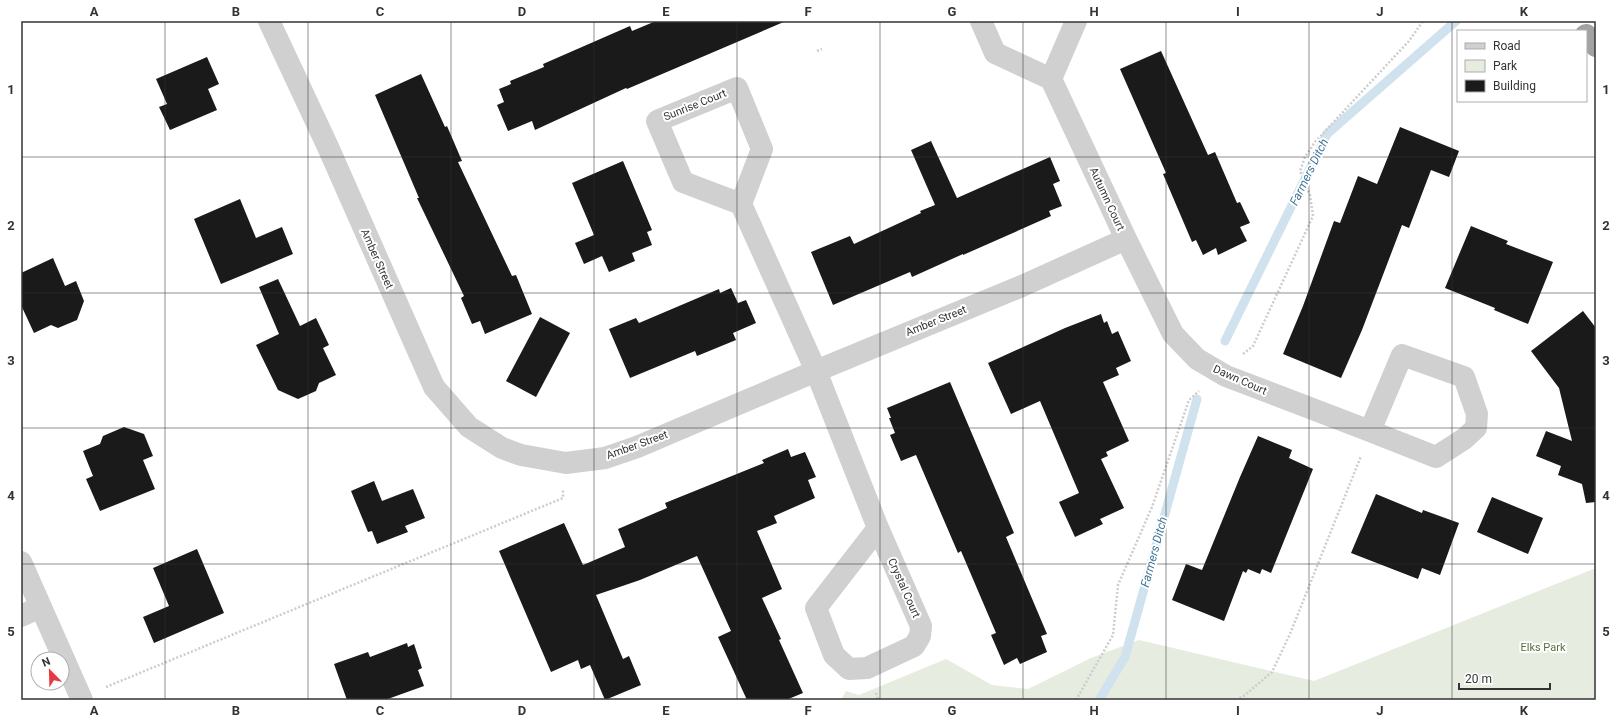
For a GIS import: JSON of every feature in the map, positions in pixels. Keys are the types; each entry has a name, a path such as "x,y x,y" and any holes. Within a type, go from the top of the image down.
{"highway":[{"path":"1574,21 1581,30"},
{"path":"1587,36 1596,46"}],"street":[{"name":"Amber Street","path":"268,21 328,147 434,387 468,427 502,448 521,455 566,462 605,458 637,447 1000,295"},
{"path":"981,21 995,53 1051,79 1076,21"},
{"name":"Autumn Court","path":"1000,295 1126,239 1051,79"},
{"name":"Sunrise Court","path":"737,88 762,149 741,204 683,182 657,121 737,88"},
{"path":"741,204 816,371"},
{"name":"Dawn Court","path":"1126,239 1173,334 1197,359 1226,376 1436,457 1464,439 1476,428 1477,414 1464,377 1402,355 1370,431"},
{"name":"Crystal Court","path":"816,371 878,528 921,626 920,636 914,646 867,668 849,669 834,655 816,608 878,528"},
{"path":"21,562 82,699"},
{"path":"21,616 40,607"}],"path":[{"path":"817,51 822,49"},
{"path":"1236,700 1245,695 1272,672 1290,634 1370,431"},
{"path":"82,699 563,498 566,462"}],"green space":[{"name":"Elks Park","path":"1596,568 1596,700 841,700 846,691 859,695 946,659 992,685 1028,689 1091,658 1139,640 1314,681"}],"building":[{"path":"656,21 786,21 627,89 626,88 535,130 532,121 508,131 497,105 504,102 499,89 511,84 510,81 544,67 543,64 630,26 632,31"},
{"path":"1161,51 1208,155 1215,152 1237,203 1240,202 1250,223 1240,227 1247,241 1218,255 1216,248 1203,255 1196,240 1192,242 1163,174 1166,173 1120,69"},
{"path":"207,57 219,84 208,89 217,110 170,130 159,107 167,104 156,79"},
{"path":"421,74 445,127 447,126 462,161 458,162 512,276 516,275 532,314 485,334 480,321 472,324 461,298 464,296 417,198 419,198 375,95"},
{"path":"1400,127 1459,151 1449,177 1431,170 1409,228 1402,225 1362,330 1341,378 1283,354 1303,306 1334,221 1340,223 1358,176 1377,184"},
{"path":"931,141 957,198 1050,157 1060,181 1053,184 1062,206 1049,211 1051,216 963,255 912,277 910,272 833,305 811,252 850,236 854,244 935,205 911,150"},
{"path":"623,161 652,230 647,232 652,245 632,253 635,261 609,272 602,256 584,264 575,243 594,235 572,183"},
{"path":"240,199 256,238 282,227 293,254 221,284 194,219"},
{"path":"1471,226 1508,241 1506,244 1553,262 1528,324 1494,310 1495,308 1445,288"},
{"path":"53,258 65,286 76,281 84,301 77,320 58,328 51,325 34,333 21,305 21,273"},
{"path":"278,279 300,326 316,318 329,345 323,348 336,375 319,383 316,391 298,399 278,390 256,345 279,334 259,287"},
{"path":"731,288 738,303 746,300 756,323 733,333 736,340 697,356 695,351 630,378 609,329 636,318 639,323 719,289 720,293"},
{"path":"1583,311 1596,328 1596,502 1586,503 1582,484 1558,475 1561,466 1536,456 1546,431 1572,441 1559,388 1531,351"},
{"path":"1101,314 1104,323 1107,321 1112,334 1118,331 1131,361 1116,368 1119,375 1103,382 1129,441 1106,452 1108,456 1101,459 1124,508 1100,519 1103,524 1075,537 1059,502 1079,493 1040,401 1011,414 988,363 1065,328"},
{"path":"540,317 570,333 536,397 506,381"},
{"path":"950,382 1014,533 1006,537 1047,634 1041,636 1047,652 1020,664 1017,658 1004,665 991,635 996,633 961,551 958,553 916,455 901,461 890,435 895,433 887,408"},
{"path":"124,427 144,434 153,456 143,460 155,489 100,511 86,479 93,476 83,451 100,444 103,436"},
{"path":"1258,436 1292,450 1289,458 1313,469 1271,573 1262,569 1260,574 1248,569 1246,573 1243,571 1224,621 1172,600 1186,564 1202,570"},
{"path":"788,449 791,457 805,452 816,477 808,480 815,498 774,516 777,523 757,531 782,589 762,598 803,693 786,700 747,700 718,637 731,631 697,556 640,580 596,595 623,659 629,656 641,685 605,700 590,665 581,669 578,660 551,672 499,551 564,523 583,565 625,547 618,529 667,508 665,503 764,463 762,460"},
{"path":"374,481 382,501 413,489 425,518 405,526 408,532 377,544 372,531 368,532 351,491"},
{"path":"1376,494 1422,513 1423,510 1459,523 1440,575 1422,568 1418,579 1351,553"},
{"path":"1492,497 1543,518 1528,554 1477,532"},
{"path":"197,549 224,613 154,643 143,617 169,606 153,568"},
{"path":"407,643 408,647 414,644 422,668 418,670 424,686 385,700 347,700 334,664 368,652 370,657"}],"waterway":[{"name":"Farmers Ditch","path":"1225,341 1327,134 1456,21"},
{"name":"Farmers Ditch","path":"1099,700 1125,657 1197,399"}]}
